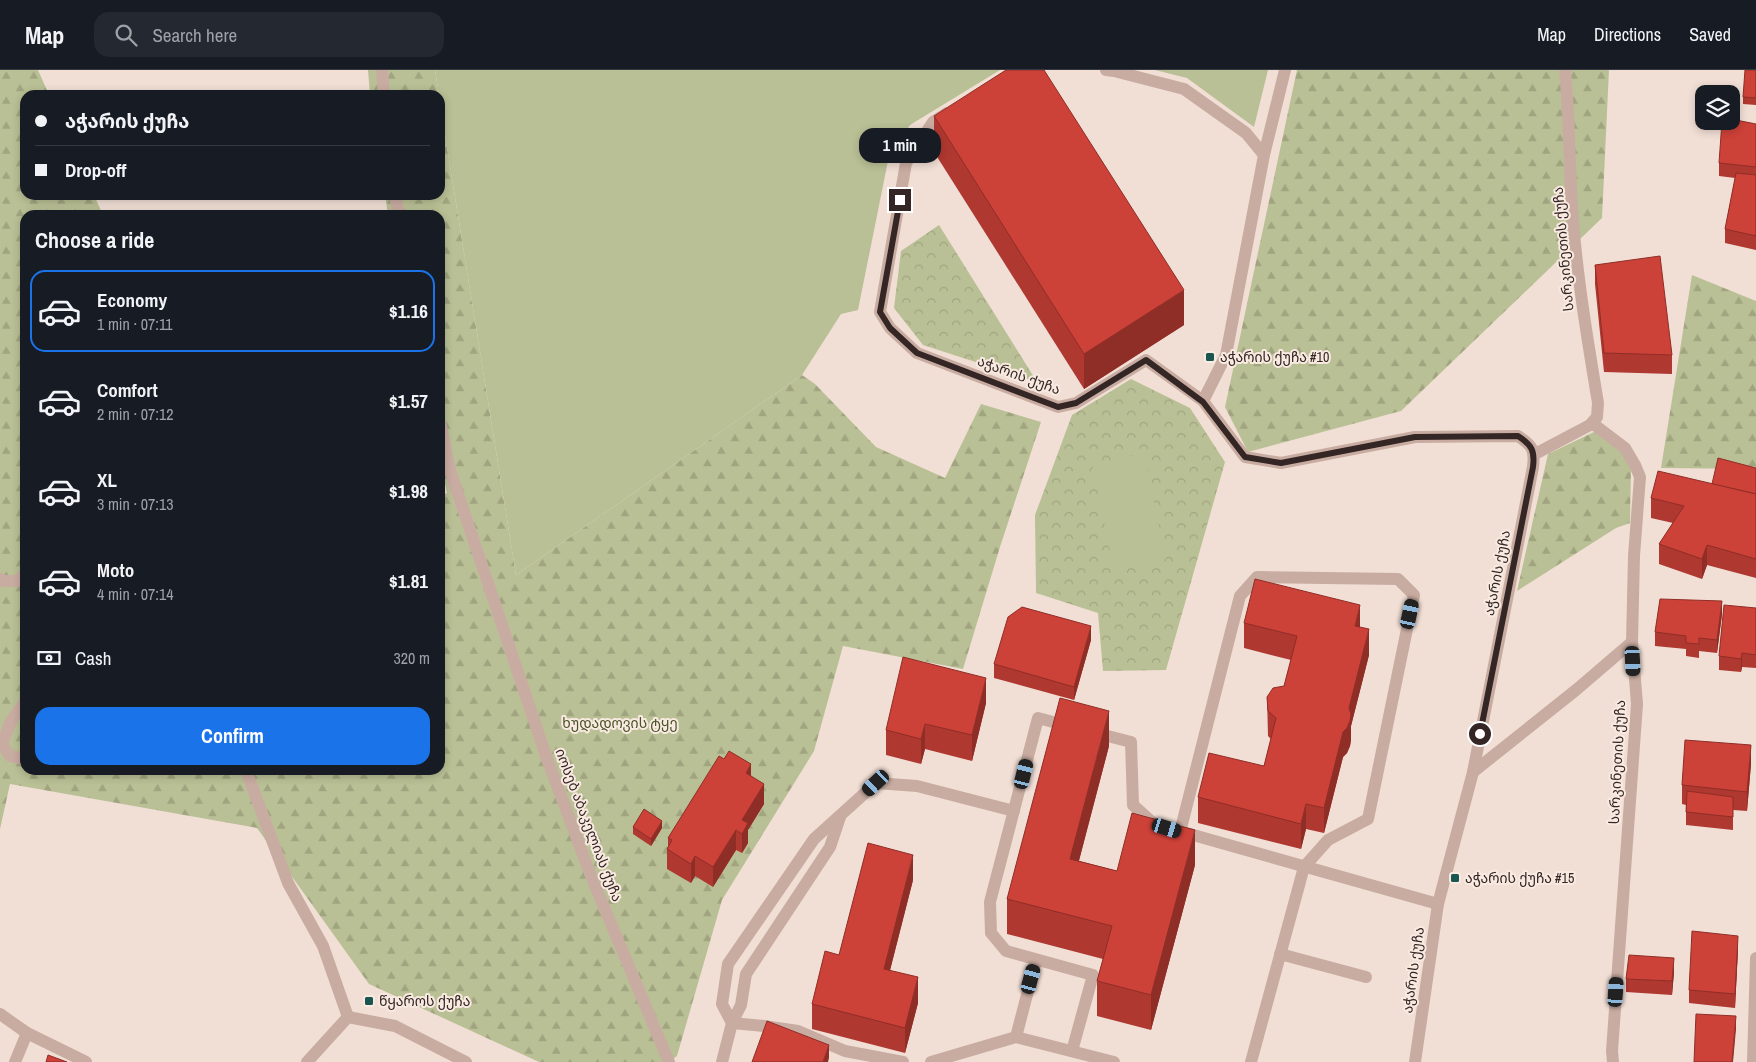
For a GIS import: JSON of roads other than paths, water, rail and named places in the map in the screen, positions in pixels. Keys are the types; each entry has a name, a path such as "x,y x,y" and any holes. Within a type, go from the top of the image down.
{"street":[{"path":"382,70 384,90"},
{"path":"1106,70 1184,89 1246,133 1264,155"},
{"path":"1203,402 1226,355 1264,155 1285,70"},
{"name":"სარკინეთის ქუჩა","path":"1565,70 1569,117 1573,221 1582,305 1598,404 1597,417 1592,422 1625,448 1640,477 1634,556 1632,642 1637,704 1612,1051 1613,1062"},
{"name":"აჭარის ქუჩა","path":"957,107 933,122 906,163 880,312 890,328 917,353 1058,407 1076,403 1146,360 1203,402 1245,457 1272,462 1281,463 1415,437 1518,436 1527,442 1535,454 1473,772 1438,904 1415,1062"},
{"path":"1535,454 1592,422"},
{"name":"იოსებ აბაკელიას ქუჩა","path":"445,446 450,470 546,756 591,876 669,1062"},
{"path":"0,579 3,581 17,581 20,578"},
{"path":"1180,832 1240,596 1257,578 1398,579 1414,595 1368,818 1328,840 1304,867 1251,1062"},
{"path":"1473,772 1576,690 1632,642"},
{"path":"20,709 11,721 2,744 10,756 20,758"},
{"path":"1072,1051 1093,975 1006,952 991,933 990,902 1038,718 1132,742 1133,805 1154,824 1438,904"},
{"path":"248,775 288,883 323,946 348,1017"},
{"path":"732,1023 722,1004 728,964 814,839 876,783 917,786 1014,811"},
{"path":"722,1062 732,1023 741,1005 746,974 830,847 841,815"},
{"path":"1280,954 1366,977"},
{"path":"1753,1062 1756,958"},
{"path":"1016,1037 1036,960"},
{"path":"0,1014 27,1032 86,1062"},
{"path":"307,1062 348,1017"},
{"path":"348,1017 396,1026 466,1062"},
{"path":"732,1023 798,1031 845,1051 903,1062"},
{"path":"15,1062 27,1032"},
{"path":"931,1062 1016,1037 1114,1062"}],"place":[{"name":"აჭარის ქუჩა #10","path":"1210,357"},
{"name":"აჭარის ქუჩა #15","path":"1455,878"},
{"name":"წყაროს ქუჩა","path":"369,1001"}],"park label":[{"name":"ხუდადოვის ტყე","path":"620,723"}]}
